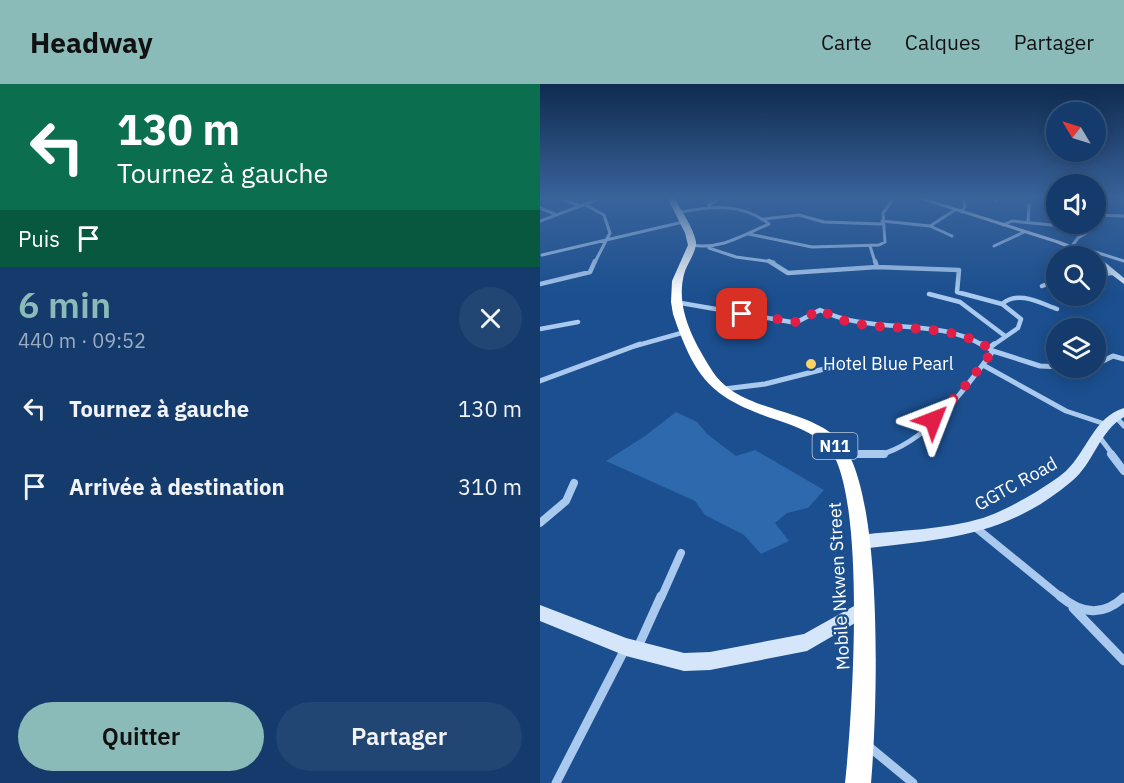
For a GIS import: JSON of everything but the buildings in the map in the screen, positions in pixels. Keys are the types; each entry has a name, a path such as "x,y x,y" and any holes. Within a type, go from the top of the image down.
{"highway":[{"path":"674,302 681,264 692,245 687,230"},
{"name":"Mobile Nkwen Street","path":"674,302 685,332 707,375 720,389 746,404 817,432 842,454 853,484 860,542 863,609 863,741 858,783"}],"street":[{"path":"540,284 590,272 603,244 608,241 609,230"},
{"path":"542,255 608,241 644,230"},
{"path":"709,248 759,230"},
{"path":"749,234 812,247 870,246 885,242 883,230"},
{"path":"938,230 952,236"},
{"path":"1017,230 1072,246 1082,234"},
{"path":"994,246 1024,232"},
{"path":"692,245 736,257 772,261 788,273 877,267 957,269 960,271 955,289 957,291 1002,304 1021,319 1018,327 991,350 983,365 962,390 907,443 881,456 842,454"},
{"path":"870,246 877,267"},
{"path":"1106,256 1124,261"},
{"path":"1106,268 1124,282"},
{"path":"1106,274 1112,273"},
{"path":"1042,286 1046,285"},
{"path":"929,294 960,302 1005,336"},
{"path":"1002,304 1007,298 1016,297 1057,309"},
{"path":"674,302 791,322 799,321 820,310 857,324 924,329 967,339 991,350 1046,366"},
{"path":"540,329 578,322"},
{"path":"540,381 627,348 685,332"},
{"path":"1106,360 1113,356 1124,359"},
{"path":"720,389 765,384 848,363"},
{"path":"983,365 1066,411 1113,422 1124,471"},
{"name":"GGTC Road","path":"860,542 975,527 1006,514 1068,477 1081,464 1113,422"},
{"path":"540,523 566,501 573,483"},
{"path":"975,527 1068,603 1124,661"},
{"path":"556,783 631,649 681,553"},
{"path":"1068,603 1094,613 1106,610 1124,597"},
{"path":"540,613 631,649 684,662 748,655 807,642 863,609"},
{"path":"863,741 913,783"}],"shaded area":[{"path":"676,412 697,422 707,434 736,456 755,450 824,490 808,508 787,513 775,523 789,541 761,554 744,535 705,515 695,501 606,461 645,436"}],"place":[{"name":"Hotel Blue Pearl","path":"811,364"}],"route":[{"path":"742,314 796,322 822,310 833,317 857,324 908,327 941,332 976,342 993,351 962,390 933,420"}]}
